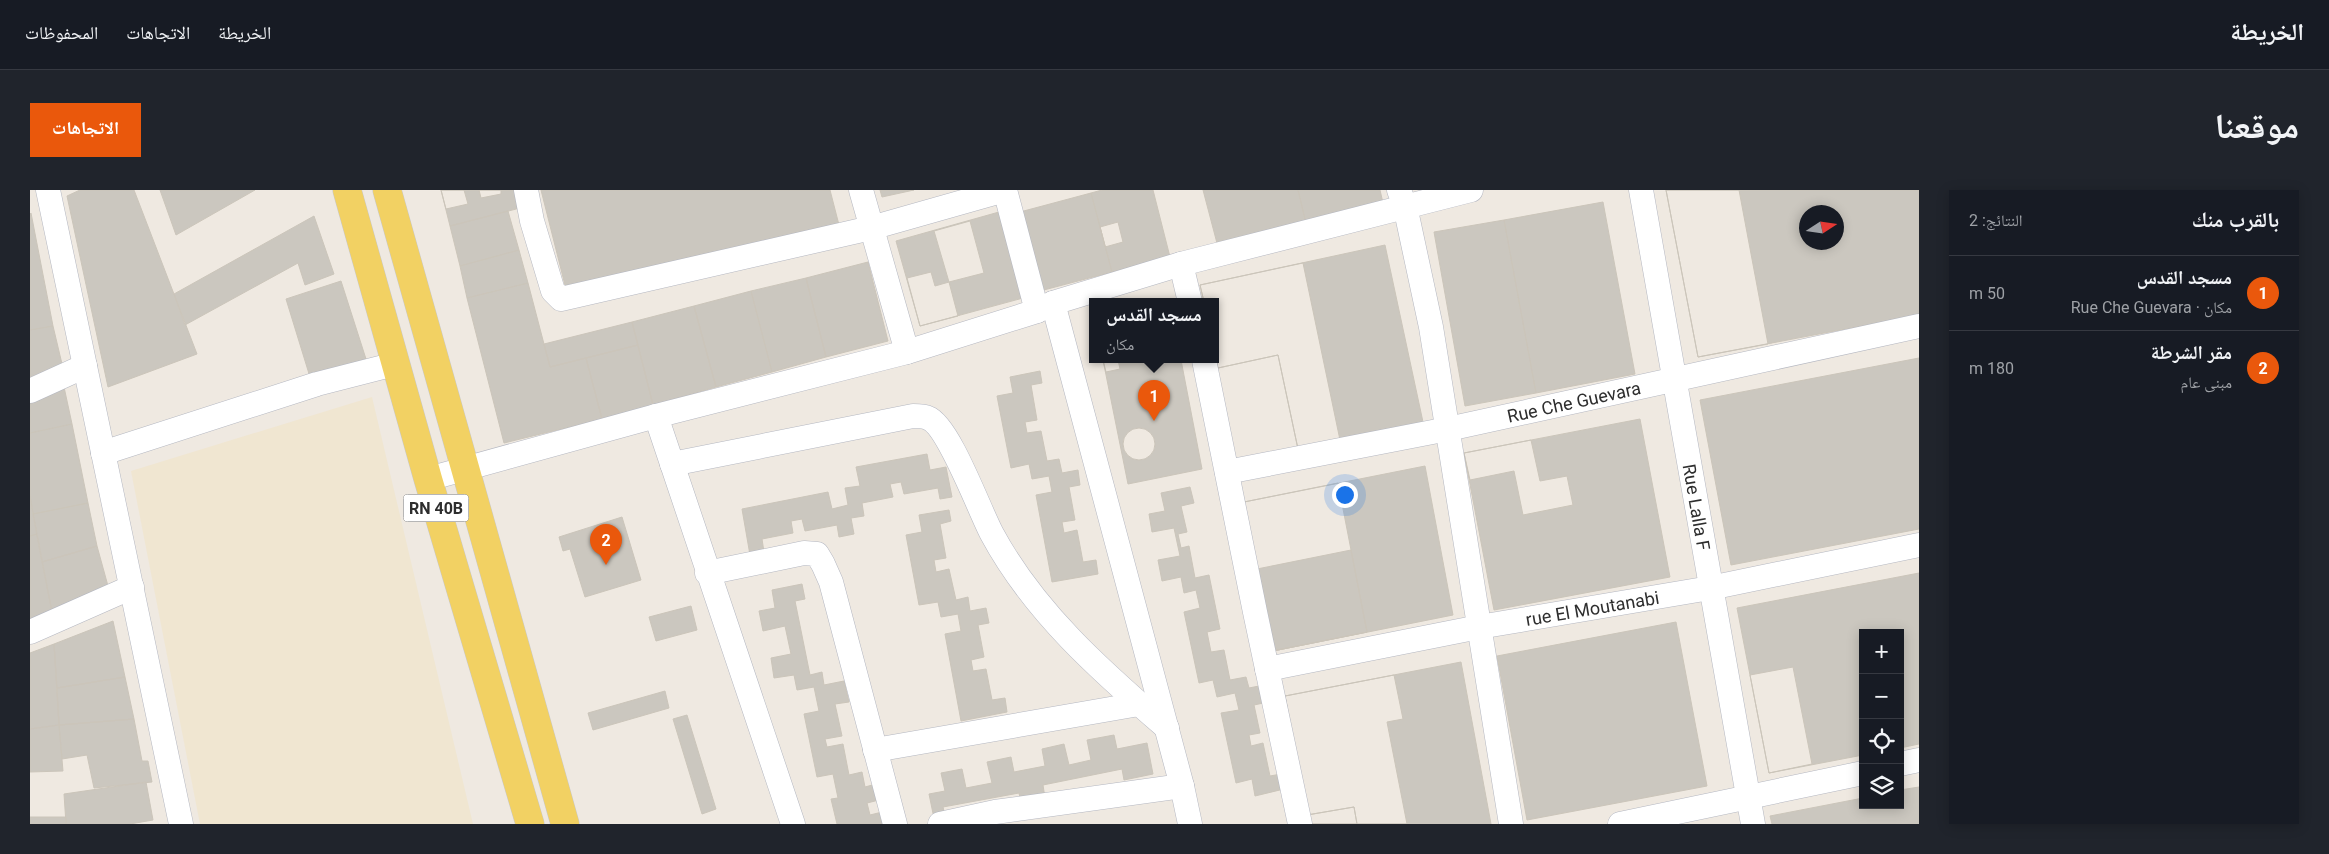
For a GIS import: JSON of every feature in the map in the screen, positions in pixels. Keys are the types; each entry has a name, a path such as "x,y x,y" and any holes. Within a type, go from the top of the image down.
{"main road":[{"name":"RN 40B","path":"347,190 428,479 530,824"},
{"name":"RN 40B","path":"387,190 565,824"}],"street":[{"path":"30,192 34,190"},
{"path":"48,190 181,824"},
{"path":"526,190 532,221 553,291 561,299 871,228 1005,190 1045,307 1167,728 1190,824"},
{"path":"861,190 907,352"},
{"path":"428,479 656,416 907,352 1181,264 1402,198 1471,190"},
{"name":"Rue Lalla F","path":"1641,190 1753,824"},
{"path":"1402,198 1431,327 1511,824"},
{"path":"1181,264 1189,298"},
{"name":"Rue Che Guevara","path":"1227,472 1448,429 1919,326"},
{"path":"1205,363 1300,824"},
{"path":"102,453 318,384 395,364"},
{"path":"30,391 85,366"},
{"path":"656,416 707,574 793,824"},
{"path":"672,464 913,416 930,418 939,427 952,448 991,534 1016,576 1070,638 1167,728"},
{"name":"rue El Moutanabi","path":"1267,669 1479,627 1710,588 1919,545"},
{"path":"707,574 804,553 817,554 831,582 895,824"},
{"path":"30,632 132,587"},
{"path":"875,750 1139,704"},
{"path":"1904,763 1919,760"},
{"path":"1620,824 1859,774"},
{"path":"940,824 995,812 1182,786"}],"shaded area":[{"path":"372,397 473,824 200,824 131,471"}],"building":[{"path":"80,190 134,190 197,354 108,387 67,196"},
{"path":"160,190 255,190 176,235"},
{"path":"441,190 520,190 524,207 450,226"},
{"path":"441,190 464,190 468,204 446,209"},
{"path":"479,190 501,190 501,194 481,198"},
{"path":"541,190 830,190 839,225 567,293"},
{"path":"880,190 914,190 882,197"},
{"path":"1102,190 1153,190 1170,257 1112,272 1091,193"},
{"path":"1203,190 1298,190 1306,223 1218,247"},
{"path":"1298,190 1380,190 1383,203 1306,223"},
{"path":"1666,190 1919,190 1919,315 1698,357"},
{"path":"1666,190 1739,190 1768,344 1698,357"},
{"path":"1091,193 1112,272 1040,291 1020,212"},
{"path":"1603,202 1635,374 1536,393 1504,220"},
{"path":"508,211 519,250 460,266 450,226"},
{"path":"999,212 1023,298 920,326 896,241"},
{"path":"30,214 53,326 30,330"},
{"path":"314,216 334,274 305,285 298,263 185,325 174,294"},
{"path":"1504,220 1536,393 1465,406 1434,232"},
{"path":"970,221 984,273 949,282 934,231"},
{"path":"1118,222 1123,242 1105,247 1100,227"},
{"path":"1385,245 1423,422 1298,449 1278,355 1218,368 1219,298 1203,298 1200,285"},
{"path":"519,250 528,283 467,298 460,266"},
{"path":"868,262 888,341 826,357 806,278"},
{"path":"1303,263 1340,440 1298,449 1278,355 1218,368 1219,298 1203,298 1200,285"},
{"path":"931,272 935,286 949,282 958,316 920,326 907,278"},
{"path":"806,278 826,357 772,372 751,291"},
{"path":"341,281 366,359 310,377 286,299"},
{"path":"528,283 550,367 586,358 602,419 504,443 467,298"},
{"path":"751,291 772,372 716,387 694,306"},
{"path":"694,306 716,387 653,405 632,322"},
{"path":"632,322 638,345 550,367 544,344"},
{"path":"53,326 62,364 30,378 30,330"},
{"path":"638,345 653,405 602,419 586,358"},
{"path":"1919,358 1919,529 1731,565 1700,400"},
{"path":"1104,363 1182,363 1202,469 1128,484"},
{"path":"1104,363 1119,363 1120,369 1106,372"},
{"path":"1040,371 1042,383 1031,385 1037,420 1025,422 1027,433 1041,431 1047,461 1059,459 1062,473 1078,470 1080,485 1069,487 1075,520 1062,522 1064,533 1077,530 1083,562 1096,560 1098,574 1052,582 1036,495 1052,492 1049,476 1032,479 1029,464 1011,468 997,396 1013,393 1010,377"},
{"path":"64,387 72,424 30,433 30,402"},
{"path":"1640,419 1670,577 1494,610 1464,453"},
{"path":"72,424 88,503 33,514 30,496 30,433"},
{"path":"1139,428 1145,429 1150,433 1154,438 1154,450 1150,455 1145,459 1139,460 1133,459 1128,455 1124,450 1123,444 1124,438 1128,433 1133,429"},
{"path":"1531,440 1540,481 1567,476 1573,505 1523,515 1514,471 1470,480 1464,453"},
{"path":"927,454 930,470 946,467 952,497 940,499 938,488 904,494 901,482 890,484 893,497 862,503 864,516 851,518 854,534 839,537 837,525 805,531 802,519 791,521 793,533 762,539 764,552 750,555 742,509 828,492 832,509 848,505 845,488 860,486 856,467"},
{"path":"1425,466 1453,615 1273,651 1244,502"},
{"path":"1338,483 1367,632 1273,651 1244,502"},
{"path":"1190,487 1194,503 1181,506 1187,532 1178,534 1181,548 1189,546 1195,578 1209,575 1220,629 1207,632 1211,652 1224,650 1230,680 1246,677 1249,688 1264,685 1268,702 1254,705 1260,733 1249,735 1251,746 1263,743 1270,776 1281,774 1284,789 1255,796 1252,779 1236,783 1221,713 1239,710 1235,693 1217,697 1213,680 1199,683 1184,612 1200,608 1196,590 1184,593 1181,577 1162,581 1158,560 1180,556 1174,528 1152,532 1149,514 1165,511 1161,493"},
{"path":"30,496 37,534 30,536"},
{"path":"88,503 97,546 42,562 33,514"},
{"path":"949,510 951,521 940,524 946,558 934,560 936,572 949,569 956,600 968,597 970,611 986,608 989,623 978,625 984,657 971,660 973,671 986,669 992,700 1005,698 1007,712 961,721 945,634 961,631 958,614 941,617 938,602 919,605 906,535 922,532 919,515"},
{"path":"622,517 641,580 585,597 570,549 563,551 559,537"},
{"path":"37,534 52,612 30,621 30,536"},
{"path":"97,546 108,586 52,612 42,562"},
{"path":"1351,550 1367,632 1273,651 1257,569"},
{"path":"1919,573 1919,744 1904,747 1904,629 1859,629 1859,756 1769,773 1737,608"},
{"path":"802,584 805,599 795,601 810,675 822,672 824,685 844,681 849,702 835,704 842,736 825,739 827,747 843,744 849,775 862,772 865,787 876,784 879,800 867,803 870,815 882,812 884,824 837,824 831,799 838,798 833,774 817,777 804,714 819,711 814,687 797,690 794,675 774,678 771,658 791,654 785,626 763,631 759,611 775,608 772,590"},
{"path":"691,606 697,630 656,641 649,617"},
{"path":"113,621 125,677 57,688 54,644"},
{"path":"1676,622 1707,786 1527,820 1497,656"},
{"path":"54,644 59,725 30,729 30,653"},
{"path":"1461,662 1491,824 1309,824 1285,696"},
{"path":"1793,667 1812,764 1769,773 1750,675"},
{"path":"1394,675 1403,719 1387,722 1407,824 1357,824 1354,807 1307,815 1285,696"},
{"path":"125,677 134,719 59,725 57,688"},
{"path":"665,691 669,708 593,730 588,713"},
{"path":"687,715 716,809 702,814 673,719"},
{"path":"134,719 142,761 148,761 152,782 94,788 87,755 62,759 59,725"},
{"path":"59,725 63,771 30,772 30,729"},
{"path":"1114,735 1117,749 1147,743 1153,774 1124,780 1122,769 1043,785 1045,798 1021,803 1019,793 943,807 946,820 935,823 929,794 945,791 941,773 962,769 966,788 992,783 987,762 1011,757 1014,772 1045,766 1042,749 1064,744 1069,765 1091,760 1087,740"},
{"path":"146,782 153,820 130,824 66,824 64,794"},
{"path":"1919,787 1919,824 1772,824 1770,816 1859,799 1859,809 1904,809 1904,789"},
{"path":"1354,807 1357,824 1309,824 1307,815"},
{"path":"30,817 66,817 66,824 30,824"}],"place":[{"name":"مسجد القدس","path":"1154,421"},
{"name":"مقر الشرطة","path":"606,565"}]}
